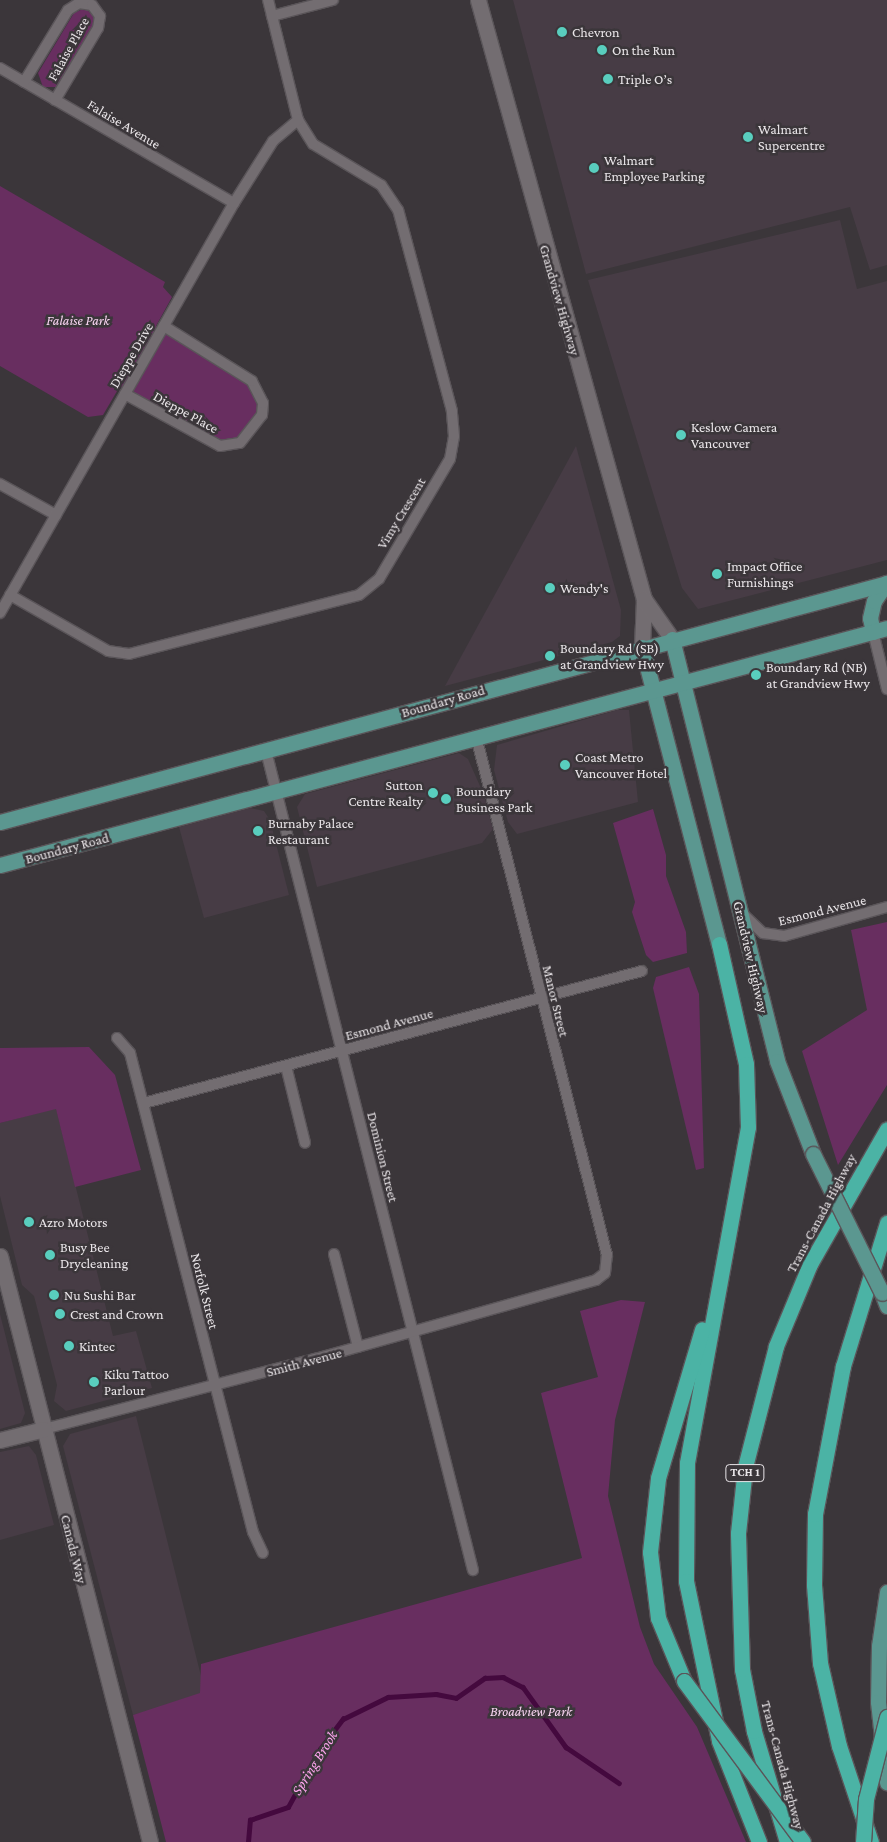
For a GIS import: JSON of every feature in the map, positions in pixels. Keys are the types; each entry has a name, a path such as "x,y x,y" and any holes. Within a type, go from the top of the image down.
{"highway":[{"path":"718,944 737,1015 749,1102 736,1202 717,1285 687,1463 686,1581 719,1741 759,1842"},
{"name":"Trans-Canada Highway","path":"788,1842 754,1731 742,1669 738,1534 745,1467 776,1346 810,1264 887,1129"},
{"path":"872,1842 839,1746 820,1664 814,1585 815,1523 825,1443 841,1376 887,1223"},
{"path":"717,1285 673,1425 652,1520 650,1552 658,1618 684,1681 803,1842"},
{"path":"863,1842 869,1782 887,1717"}],"main road":[{"name":"Grandview Highway","path":"478,0 644,599 642,647 651,690 718,944"},
{"path":"880,630 870,618 874,601 887,583"},
{"name":"Boundary Road","path":"0,822 642,647 887,583"},
{"name":"Grandview Highway","path":"644,599 672,640 681,683 742,913 777,1061 814,1154 885,1300"},
{"name":"Boundary Road","path":"0,866 476,736 880,630"},
{"name":"Canada Way","path":"0,1256 150,1842"},
{"name":"Smith Avenue","path":"0,1440 44,1429"},
{"path":"887,1592 879,1646 878,1702 887,1782"}],"street":[{"name":"Vimy Crescent","path":"10,595 108,651 129,654 359,595 378,579 450,458 454,436 452,411 394,202 381,185 313,144 298,120 268,0"},
{"path":"272,16 333,0"},
{"name":"Falaise Place","path":"24,82 68,10 79,3 92,6 100,16 98,28 56,100"},
{"name":"Falaise Avenue","path":"0,68 234,202"},
{"name":"Dieppe Drive","path":"0,613 234,202 273,141 298,120"},
{"name":"Dieppe Place","path":"125,394 220,446 240,442 262,415 263,403 252,381 164,326"},
{"path":"0,484 56,515"},
{"path":"880,630 887,689"},
{"name":"Manor Street","path":"476,736 607,1255 605,1273"},
{"name":"Dominion Street","path":"266,751 473,1570"},
{"name":"Esmond Avenue","path":"742,913 763,933 784,936 887,907"},
{"name":"Esmond Avenue","path":"144,1103 642,971"},
{"name":"Norfolk Street","path":"117,1038 130,1053 253,1532 263,1553"},
{"path":"286,1066 305,1143"},
{"path":"334,1254 358,1347"},
{"name":"Smith Avenue","path":"44,1429 413,1332 596,1280 605,1273"}],"shaded area":[{"path":"513,0 887,0 887,265 870,270 850,207 586,274"},
{"path":"840,220 857,289 887,281 887,560 698,609 682,588 588,280"},
{"path":"576,446 621,610 620,636 612,642 445,686"},
{"path":"617,710 629,710 638,802 517,834 508,822 494,770 497,745"},
{"path":"459,753 468,759 484,795 493,829 482,843 317,887 297,807 305,794"},
{"path":"250,808 264,811 270,820 289,895 204,918 179,827"},
{"path":"56,1108 113,1336 136,1331 152,1388 66,1411 54,1401 57,1385 34,1296 22,1285 0,1196 0,1123"},
{"path":"0,1314 25,1413 21,1423 0,1429"},
{"path":"136,1416 206,1696 133,1715 63,1446 70,1434"},
{"path":"29,1446 36,1455 54,1525 0,1540 0,1452"}],"green space":[{"path":"85,8 95,17 94,23 61,82 56,87 43,87 38,73 74,13"},
{"name":"Falaise Park","path":"0,186 165,282 163,287 172,297 156,326 250,383 258,399 257,411 244,433 232,440 215,440 120,386 103,415 88,417 0,366"},
{"path":"653,809 666,855 666,876 686,932 687,953 653,962 646,955 632,912 635,902 613,823"},
{"path":"887,922 887,1085 838,1165 802,1051 867,1010 851,930"},
{"path":"689,967 699,994 704,1168 696,1170 653,988 656,977"},
{"path":"89,1047 115,1075 141,1170 75,1187 56,1109 0,1123 0,1048"},
{"name":"Broadview Park","path":"621,1300 645,1302 615,1420 608,1496 640,1627 654,1664 697,1727 746,1842 166,1842 133,1715 200,1693 201,1664 582,1558 541,1393 598,1377 580,1311"}],"waterway":[{"name":"Spring Brook","path":"248,1842 250,1820 288,1807 320,1749 343,1719 388,1697 436,1694 456,1698 485,1678 503,1677 523,1687 566,1747 619,1783"}],"place":[{"name":"Chevron","path":"562,32"},
{"name":"On the Run","path":"602,50"},
{"name":"Triple O’s","path":"608,79"},
{"name":"Walmart Supercentre","path":"748,137"},
{"name":"Walmart Employee Parking","path":"594,168"},
{"name":"Keslow Camera Vancouver","path":"681,435"},
{"name":"Impact Office Furnishings","path":"717,574"},
{"name":"Wendy's","path":"550,588"},
{"name":"Boundary Rd (SB) at Grandview Hwy","path":"550,656"},
{"name":"Boundary Rd (NB) at Grandview Hwy","path":"756,675"},
{"name":"Coast Metro Vancouver Hotel","path":"565,765"},
{"name":"Sutton Centre Realty","path":"433,793"},
{"name":"Boundary Business Park","path":"446,799"},
{"name":"Burnaby Palace Restaurant","path":"258,831"},
{"name":"Azro Motors","path":"29,1222"},
{"name":"Busy Bee Drycleaning","path":"50,1255"},
{"name":"Nu Sushi Bar","path":"54,1295"},
{"name":"Crest and Crown","path":"60,1314"},
{"name":"Kintec","path":"69,1346"},
{"name":"Kiku Tattoo Parlour","path":"94,1382"}]}
